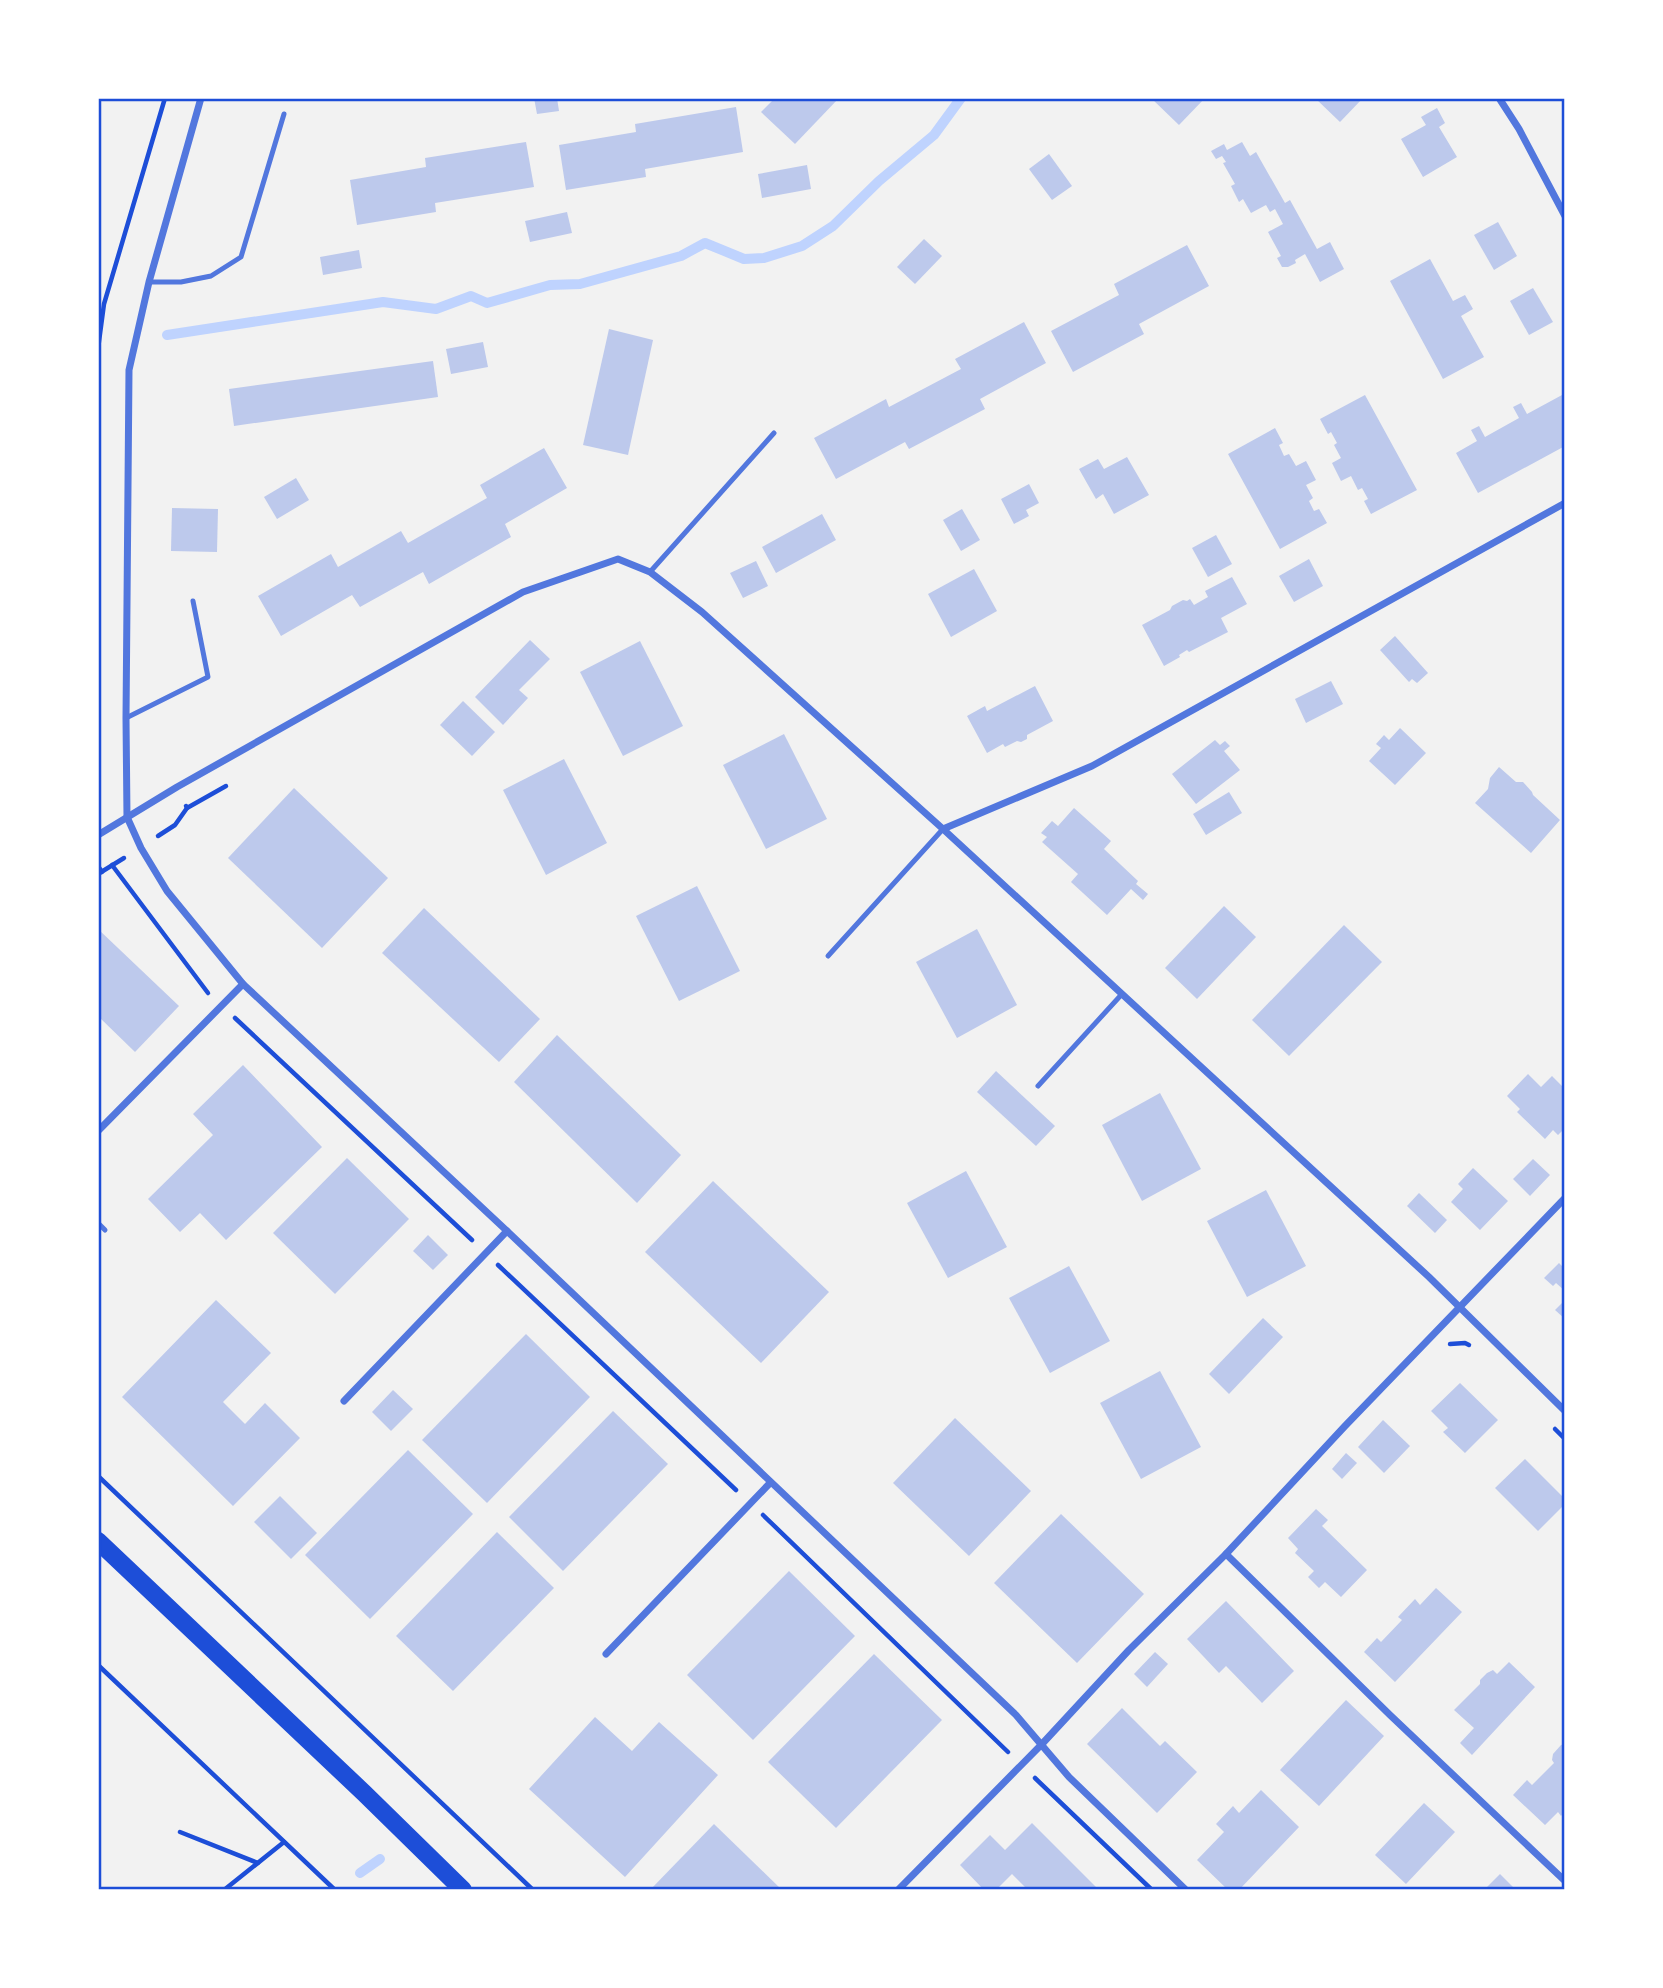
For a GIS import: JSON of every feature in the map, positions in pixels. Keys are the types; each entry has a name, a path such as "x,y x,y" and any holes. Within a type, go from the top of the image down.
{"main road":[{"path":"98,1541 463,1890"}],"street":[{"path":"201,98 149,282 129,370 127,817 141,848 167,891 243,984 1016,1715 1069,1777 1186,1890"},
{"path":"1499,98 1519,129 1565,216"},
{"path":"943,829 1092,766 1565,503"},
{"path":"98,835 177,787 523,592 618,559 650,572 702,612 943,829 1460,1306 1565,1410"},
{"path":"98,1131 243,984"},
{"path":"898,1890 1042,1744 1129,1650 1226,1554 1565,1198"},
{"path":"344,1401 507,1231"},
{"path":"606,1654 770,1483"},
{"path":"1226,1554 1565,1881"}],"lane":[{"path":"149,282 181,282 211,276 241,257 284,114"},
{"path":"650,572 774,433"},
{"path":"126,718 208,677 193,601"},
{"path":"828,956 943,829"},
{"path":"1038,1086 1122,994"},
{"path":"98,1223 105,1230"}],"path":[{"path":"98,349 104,304 164,98"},
{"path":"187,808 235,780"},
{"path":"98,866 102,872"},
{"path":"112,866 206,991 751,1504 1152,1890"},
{"path":"1435,1332 1447,1344 1465,1343 1472,1348"},
{"path":"1546,1420 1565,1440"},
{"path":"98,1476 533,1890"},
{"path":"98,1665 335,1890"},
{"path":"180,1832 258,1863"},
{"path":"224,1890 284,1842"}],"building":[{"path":"534,98 557,98 559,111 537,114"},
{"path":"775,98 839,98 795,144 761,112"},
{"path":"1151,98 1205,98 1179,125"},
{"path":"1315,98 1363,98 1340,122"},
{"path":"736,107 743,152 645,169 646,177 566,190 559,145 636,132 635,124"},
{"path":"1437,108 1445,123 1439,127 1457,157 1423,177 1401,139 1426,125 1421,117"},
{"path":"526,142 534,187 435,203 436,212 357,225 350,180 426,167 425,158"},
{"path":"1242,142 1250,156 1256,152 1285,203 1290,200 1317,249 1330,242 1344,269 1320,282 1305,254 1295,260 1296,263 1282,267 1277,258 1281,256 1268,232 1283,224 1275,209 1270,212 1266,205 1251,213 1243,199 1239,202 1231,186 1235,184 1223,163 1226,162 1222,156 1216,159 1211,151 1224,144 1227,150"},
{"path":"1049,154 1072,186 1052,200 1029,169"},
{"path":"807,165 811,189 762,198 758,174"},
{"path":"567,212 572,233 530,242 525,221"},
{"path":"1498,222 1517,256 1494,270 1474,235"},
{"path":"924,239 942,256 915,284 897,267"},
{"path":"1187,245 1209,286 1139,324 1144,334 1073,372 1051,331 1119,295 1114,284"},
{"path":"359,250 362,268 323,275 320,257"},
{"path":"1430,259 1453,301 1465,295 1473,309 1461,316 1484,357 1443,379 1390,281"},
{"path":"1533,288 1553,322 1529,335 1510,301"},
{"path":"1024,322 1046,363 980,399 985,409 909,449 905,442 836,479 814,438 886,399 889,407 961,369 955,359"},
{"path":"609,329 653,340 628,455 583,445"},
{"path":"483,342 488,367 451,374 446,349"},
{"path":"433,361 438,397 234,426 229,389"},
{"path":"1365,395 1417,490 1371,514 1364,501 1368,499 1362,488 1358,490 1351,476 1341,481 1332,463 1341,458 1334,445 1337,443 1331,432 1328,434 1320,419"},
{"path":"1562,395 1565,400 1565,446 1478,493 1456,453 1477,441 1471,430 1479,426 1485,437 1519,418 1513,407 1521,403 1527,414"},
{"path":"1275,428 1283,443 1279,445 1284,456 1289,454 1296,466 1306,461 1316,480 1306,485 1313,498 1309,501 1314,511 1319,509 1327,523 1280,549 1228,454"},
{"path":"544,448 567,488 505,524 511,537 429,584 423,572 360,607 352,595 281,636 258,596 331,554 338,567 401,531 408,543 487,498 480,485"},
{"path":"1127,457 1149,495 1114,514 1103,494 1096,499 1079,469 1098,459 1104,469"},
{"path":"296,478 309,500 277,519 264,497"},
{"path":"1029,484 1039,503 1026,510 1029,516 1014,524 1001,499"},
{"path":"172,508 218,509 217,552 171,551"},
{"path":"962,509 980,540 961,551 943,520"},
{"path":"822,514 836,540 776,573 762,547"},
{"path":"1216,535 1232,564 1208,577 1192,548"},
{"path":"1309,559 1323,586 1294,602 1279,576"},
{"path":"756,561 768,586 743,598 730,573"},
{"path":"974,569 997,611 951,637 928,594"},
{"path":"1232,577 1247,604 1221,618 1228,632 1189,652 1187,650 1164,666 1142,625 1183,600 1190,599 1194,605 1208,597 1205,591"},
{"path":"1395,636 1428,673 1417,683 1412,679 1409,682 1380,650"},
{"path":"530,640 550,659 519,690 528,698 503,725 475,697"},
{"path":"640,641 683,726 623,756 580,672"},
{"path":"1331,681 1343,704 1306,723 1295,699"},
{"path":"1035,686 1053,721 1027,735 1027,739 1021,742 1017,741 1005,747 1003,744 987,753 967,716 985,706 987,711"},
{"path":"463,701 495,732 472,756 440,725"},
{"path":"1400,728 1426,753 1395,785 1369,761 1381,748 1376,744 1384,735 1389,740"},
{"path":"784,734 827,819 766,849 723,765"},
{"path":"1215,740 1220,745 1225,741 1230,746 1224,751 1240,770 1196,804 1172,774"},
{"path":"564,759 607,843 546,875 503,790"},
{"path":"1499,767 1516,782 1523,782 1560,820 1531,853 1475,803 1488,789 1490,778"},
{"path":"294,788 388,878 322,948 228,858"},
{"path":"1229,792 1242,813 1206,835 1193,814"},
{"path":"1074,808 1111,841 1104,849 1148,894 1143,900 1131,889 1107,915 1071,882 1078,874 1042,842 1047,837 1041,833 1052,821 1058,826"},
{"path":"697,886 740,971 679,1001 636,916"},
{"path":"1224,906 1256,937 1197,999 1165,968"},
{"path":"424,908 540,1019 499,1062 382,953"},
{"path":"1344,925 1382,962 1289,1056 1252,1020"},
{"path":"98,929 179,1006 135,1052 98,1016"},
{"path":"977,929 1017,1005 957,1038 916,962"},
{"path":"557,1035 681,1155 637,1203 514,1082"},
{"path":"243,1065 322,1147 226,1240 200,1213 180,1232 148,1199 213,1135 193,1114"},
{"path":"996,1071 1055,1126 1036,1146 977,1092"},
{"path":"1528,1074 1541,1087 1552,1076 1565,1089 1565,1128 1558,1135 1553,1130 1545,1139 1517,1112 1520,1109 1507,1096"},
{"path":"1160,1093 1201,1169 1142,1201 1102,1125"},
{"path":"347,1158 409,1219 335,1294 273,1233"},
{"path":"1533,1159 1550,1175 1530,1196 1513,1179"},
{"path":"1473,1168 1508,1201 1480,1230 1451,1202 1463,1189 1458,1184"},
{"path":"966,1171 1007,1247 948,1278 907,1203"},
{"path":"713,1181 829,1292 761,1363 645,1252"},
{"path":"1266,1190 1306,1266 1247,1297 1207,1221"},
{"path":"1419,1193 1447,1220 1435,1233 1407,1206"},
{"path":"428,1235 448,1255 433,1270 413,1251"},
{"path":"1559,1263 1565,1269 1565,1291 1544,1278"},
{"path":"1069,1266 1110,1341 1050,1373 1009,1298"},
{"path":"216,1300 271,1353 223,1402 245,1424 265,1403 300,1438 233,1506 122,1397"},
{"path":"1565,1300 1565,1319 1555,1310"},
{"path":"1263,1318 1283,1337 1229,1394 1209,1374"},
{"path":"526,1334 590,1397 487,1503 422,1440"},
{"path":"1160,1371 1201,1447 1141,1479 1100,1403"},
{"path":"1460,1383 1498,1420 1465,1453 1443,1432 1448,1428 1431,1411"},
{"path":"393,1390 413,1409 391,1431 372,1412"},
{"path":"613,1411 668,1464 563,1571 509,1517"},
{"path":"955,1418 1031,1491 969,1556 893,1483"},
{"path":"1383,1420 1410,1446 1384,1473 1358,1447"},
{"path":"408,1450 473,1514 370,1619 305,1555"},
{"path":"1346,1453 1357,1463 1342,1479 1332,1469"},
{"path":"1525,1459 1565,1499 1565,1504 1538,1531 1495,1488"},
{"path":"280,1496 317,1533 291,1559 254,1522"},
{"path":"1316,1509 1328,1520 1322,1526 1367,1570 1341,1597 1325,1582 1319,1588 1308,1577 1314,1571 1295,1553 1298,1549 1288,1538"},
{"path":"1061,1514 1144,1594 1077,1663 994,1583"},
{"path":"497,1532 554,1588 453,1691 396,1636"},
{"path":"789,1571 855,1636 753,1740 687,1675"},
{"path":"1436,1588 1462,1612 1395,1682 1364,1652 1377,1638 1381,1642 1402,1620 1398,1617 1415,1599 1420,1605"},
{"path":"1226,1601 1294,1671 1262,1703 1226,1666 1219,1673 1187,1639"},
{"path":"1155,1652 1168,1664 1147,1687 1134,1674"},
{"path":"874,1654 942,1720 836,1828 768,1762"},
{"path":"1509,1662 1535,1687 1472,1755 1460,1743 1474,1728 1454,1710 1487,1673 1493,1670 1497,1674"},
{"path":"1346,1700 1384,1736 1319,1806 1280,1770"},
{"path":"1122,1708 1160,1746 1165,1741 1197,1772 1157,1813 1087,1744"},
{"path":"595,1717 632,1751 659,1722 718,1775 625,1877 529,1789"},
{"path":"1565,1744 1565,1811 1561,1816 1558,1812 1545,1825 1513,1795 1527,1780 1532,1785 1554,1763 1553,1754"},
{"path":"1261,1790 1299,1827 1239,1890 1228,1890 1197,1860 1224,1832 1216,1824 1233,1806 1239,1813"},
{"path":"1424,1803 1455,1832 1406,1884 1375,1855"},
{"path":"1032,1823 1099,1890 1028,1890 1012,1874 996,1890 984,1890 960,1865 990,1835 1005,1850"},
{"path":"714,1824 782,1890 650,1890"},
{"path":"1500,1874 1516,1890 1484,1890"}],"waterway":[{"path":"167,335 383,302 436,309 471,296 487,303 550,285 580,284 681,256 705,243 744,259 764,258 802,246 833,226 879,181 934,135 961,98"},
{"path":"360,1873 380,1859"}]}
